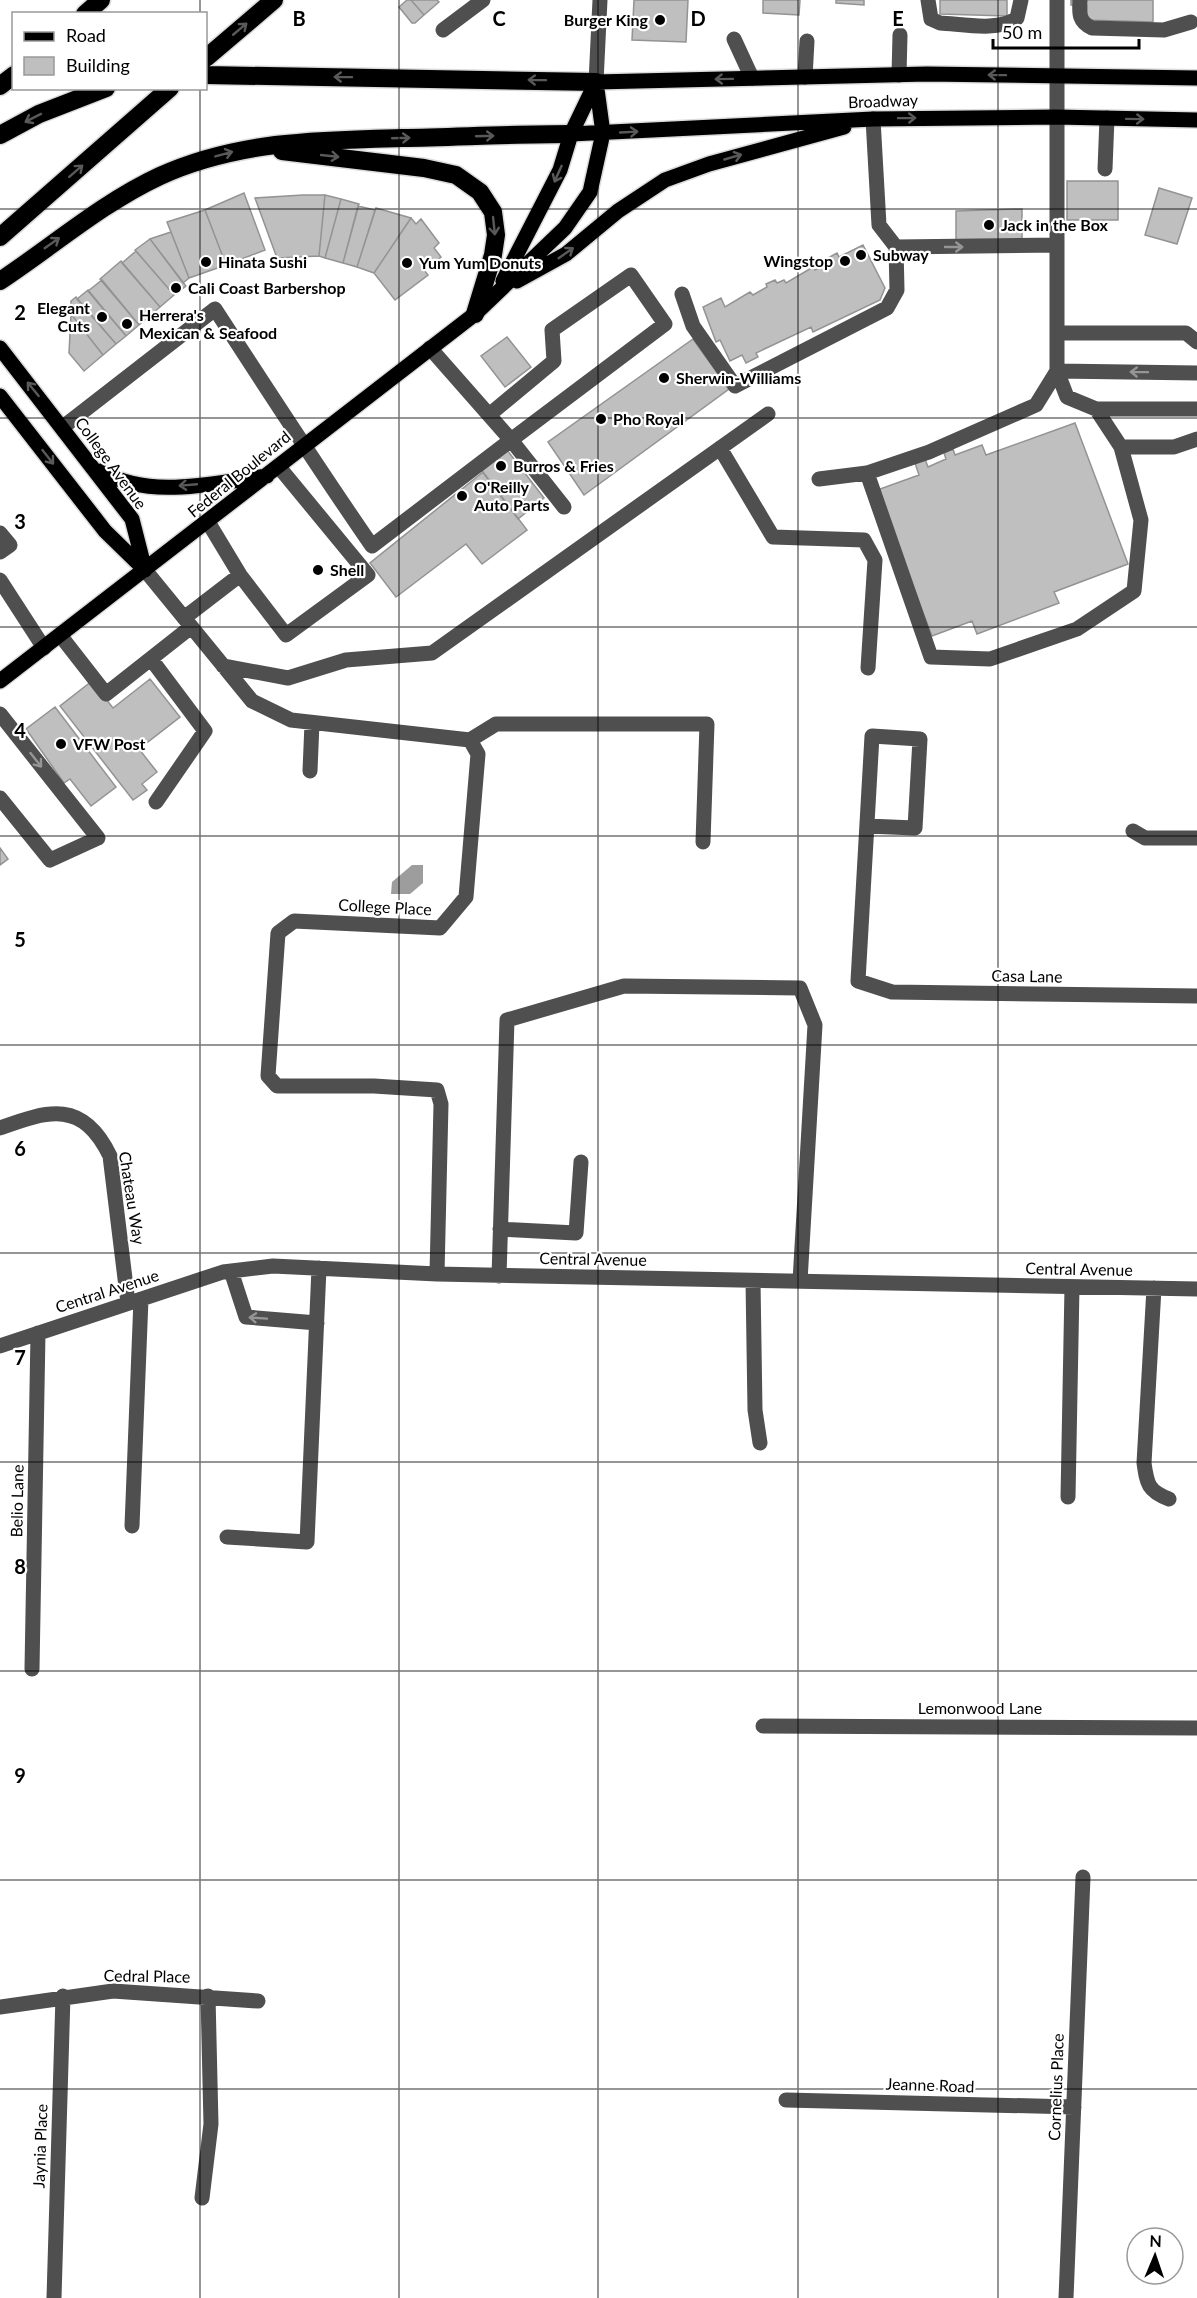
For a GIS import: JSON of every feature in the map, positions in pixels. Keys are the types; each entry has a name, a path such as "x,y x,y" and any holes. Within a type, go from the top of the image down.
{"highway":[{"path":"87,12 101,0"},
{"path":"207,57 274,0"},
{"path":"207,75 596,82"},
{"path":"0,86 12,77"},
{"path":"0,135 39,114 101,90"},
{"path":"0,237 168,90"},
{"path":"2,280 118,198 160,176 200,160 250,147 298,141 571,134"},
{"path":"250,147 424,168 456,175 480,192 492,212 495,235 493,255 475,314"}],"main road":[{"name":"Broadway","path":"596,82 899,75 1197,78"},
{"name":"Federal Boulevard","path":"0,681 475,314 565,228 590,192 603,133 596,82"},
{"name":"Federal Boulevard","path":"497,292 560,170 571,134 596,82"},
{"name":"Broadway","path":"571,134 873,119 1056,117 1197,120"},
{"path":"497,292 566,254 618,211 665,180 709,164 873,119"},
{"name":"College Avenue","path":"0,348 95,468 132,519 145,570"},
{"path":"0,396 105,531 145,570"},
{"path":"95,468 120,482 155,488 273,471"}],"street":[{"path":"443,30 483,0"},
{"path":"596,82 600,0"},
{"path":"928,0 932,19 940,23 987,25 1009,24 1017,18 1021,0"},
{"path":"1058,0 1055,76 1058,245 1057,371 1067,397 1096,409 1197,409"},
{"path":"1080,0 1079,17 1083,24 1092,28 1164,30 1191,22"},
{"path":"899,75 900,35"},
{"path":"734,39 752,78"},
{"path":"805,77 807,41"},
{"path":"1106,169 1107,118"},
{"path":"682,294 693,326 735,386 887,308 897,290 896,247 879,225 873,119"},
{"path":"896,247 1058,245"},
{"path":"63,427 215,309 260,375 303,446 372,546 665,324 631,275 552,330 554,361 489,415"},
{"path":"1057,333 1186,333 1197,342"},
{"path":"430,348 511,440 564,507"},
{"path":"1057,371 1197,373"},
{"path":"819,479 867,473 929,452 1036,405 1057,371"},
{"path":"867,473 931,657 990,659 1077,630 1134,591 1141,520 1121,447 1096,409"},
{"path":"223,666 288,678 346,660 432,653 768,414"},
{"path":"1121,447 1174,447 1197,439"},
{"path":"720,448 773,537 864,540 875,560 868,668"},
{"path":"208,522 240,575 286,635 368,575 273,471"},
{"path":"0,533 10,545 0,552"},
{"path":"145,570 252,701 291,720 470,740 496,724 707,724 703,842"},
{"path":"60,635 106,694 151,659 240,575"},
{"path":"0,580 44,648"},
{"path":"151,659 205,731 156,802"},
{"path":"0,714 98,838 50,860 3,807"},
{"path":"310,771 312,723"},
{"path":"872,736 920,740 915,828 867,825 872,736"},
{"name":"College Place","path":"437,1274 441,1104 437,1090 374,1086 277,1086 268,1076 278,933 294,921 440,928 466,897 478,754 470,740"},
{"name":"Casa Lane","path":"867,825 858,981 892,992 1197,996"},
{"path":"1132,831 1145,838 1197,838"},
{"path":"499,1276 507,1020 624,986 800,988 815,1025 800,1281"},
{"name":"Chateau Way","path":"0,1128 41,1113 68,1114 81,1119 102,1140 110,1156 135,1301 132,1526"},
{"path":"500,1229 576,1233 581,1162"},
{"name":"Central Avenue","path":"0,1346 231,1271 273,1266 499,1276 1197,1289"},
{"path":"227,1537 307,1542 319,1268"},
{"path":"231,1271 246,1317 316,1323"},
{"path":"753,1281 755,1410 760,1443"},
{"path":"1068,1497 1072,1287"},
{"path":"1154,1288 1144,1463 1146,1479 1154,1493 1168,1499"},
{"name":"Belio Lane","path":"32,1669 38,1334"},
{"name":"Lemonwood Lane","path":"763,1726 1197,1728"},
{"name":"Cornelius Place","path":"1066,2298 1083,1877"},
{"name":"Cedral Place","path":"0,2007 63,1996 113,1991 258,2001"},
{"name":"Jaynia Place","path":"54,2298 63,1996"},
{"path":"202,2198 211,2124 208,1996"},
{"name":"Jeanne Road","path":"786,2100 1074,2107"}],"shaded area":[{"path":"412,865 423,865 423,883 410,894 391,894 392,882"}],"building":[{"path":"407,0 411,0 424,15 415,23 412,23 399,7"},
{"path":"411,0 437,0 439,2 424,15"},
{"name":"Burger King","path":"634,0 688,0 686,42 632,40"},
{"path":"763,0 800,0 799,15 763,13"},
{"path":"836,0 864,0 864,5 836,3"},
{"path":"940,0 1007,0 1007,16 940,14"},
{"path":"1071,0 1153,0 1153,22 1086,20 1087,6 1071,5"},
{"path":"1067,181 1118,181 1118,220 1067,220"},
{"path":"1159,188 1192,198 1177,244 1145,235"},
{"path":"244,193 265,250 226,265 205,210"},
{"path":"325,195 319,256 277,258 255,198"},
{"path":"325,195 341,199 325,258 319,256"},
{"path":"341,199 359,204 343,263 325,258"},
{"path":"358,206 375,210 357,267 343,263"},
{"path":"376,208 411,218 374,273 357,267"},
{"name":"Jack in the Box","path":"1022,209 1022,240 956,242 956,211"},
{"path":"205,210 226,265 189,278 167,222"},
{"name":"Yum Yum Donuts","path":"411,218 416,224 421,219 439,243 434,248 441,257 424,270 428,275 395,300 374,273"},
{"path":"171,232 189,278 183,283 150,239"},
{"path":"150,239 186,286 174,295 135,250"},
{"path":"863,245 885,288 880,300 813,332 811,327 756,353 758,357 746,363 742,355 730,361 720,340 716,342 703,307 721,298 725,307 750,292 753,295 767,287 766,284 775,280 777,283 784,280 786,283 813,267 815,270 828,263 826,259 837,253 839,257"},
{"path":"136,251 174,295 160,307 122,263"},
{"path":"121,261 160,307 139,325 100,279"},
{"path":"102,280 139,325 126,336 88,291"},
{"name":"Elegant Cuts","path":"88,290 126,336 116,344 77,299"},
{"path":"76,297 116,344 103,355 71,314 71,301"},
{"path":"71,314 103,355 84,371 69,353"},
{"path":"507,337 531,367 505,387 481,356"},
{"path":"693,339 729,389 584,495 548,442"},
{"path":"1075,423 1128,564 1054,592 1059,603 977,634 972,621 932,636 880,500 880,489 919,475 915,463 925,459 928,467 946,459 944,453 953,449 955,455 982,445 986,455"},
{"path":"507,450 544,498 518,519 481,470"},
{"path":"483,472 527,530 482,564 466,544 396,597 370,563"},
{"path":"150,679 180,717 139,749 157,772 142,784 147,790 133,800 60,706 92,681 113,708"},
{"name":"VFW Post","path":"55,707 116,787 91,806 70,779 64,783 26,729"},
{"path":"0,848 8,859 0,865"}],"place":[{"name":"Burger King","path":"660,20"},
{"name":"Jack in the Box","path":"989,225"},
{"name":"Subway","path":"861,255"},
{"name":"Wingstop","path":"845,261"},
{"name":"Hinata Sushi","path":"206,262"},
{"name":"Yum Yum Donuts","path":"407,263"},
{"name":"Cali Coast Barbershop","path":"176,288"},
{"name":"Elegant Cuts","path":"102,317"},
{"name":"Herrera's Mexican & Seafood","path":"127,324"},
{"name":"Sherwin-Williams","path":"664,378"},
{"name":"Pho Royal","path":"601,419"},
{"name":"Burros & Fries","path":"501,466"},
{"name":"O'Reilly Auto Parts","path":"462,496"},
{"name":"Shell","path":"318,570"},
{"name":"VFW Post","path":"61,744"}]}
